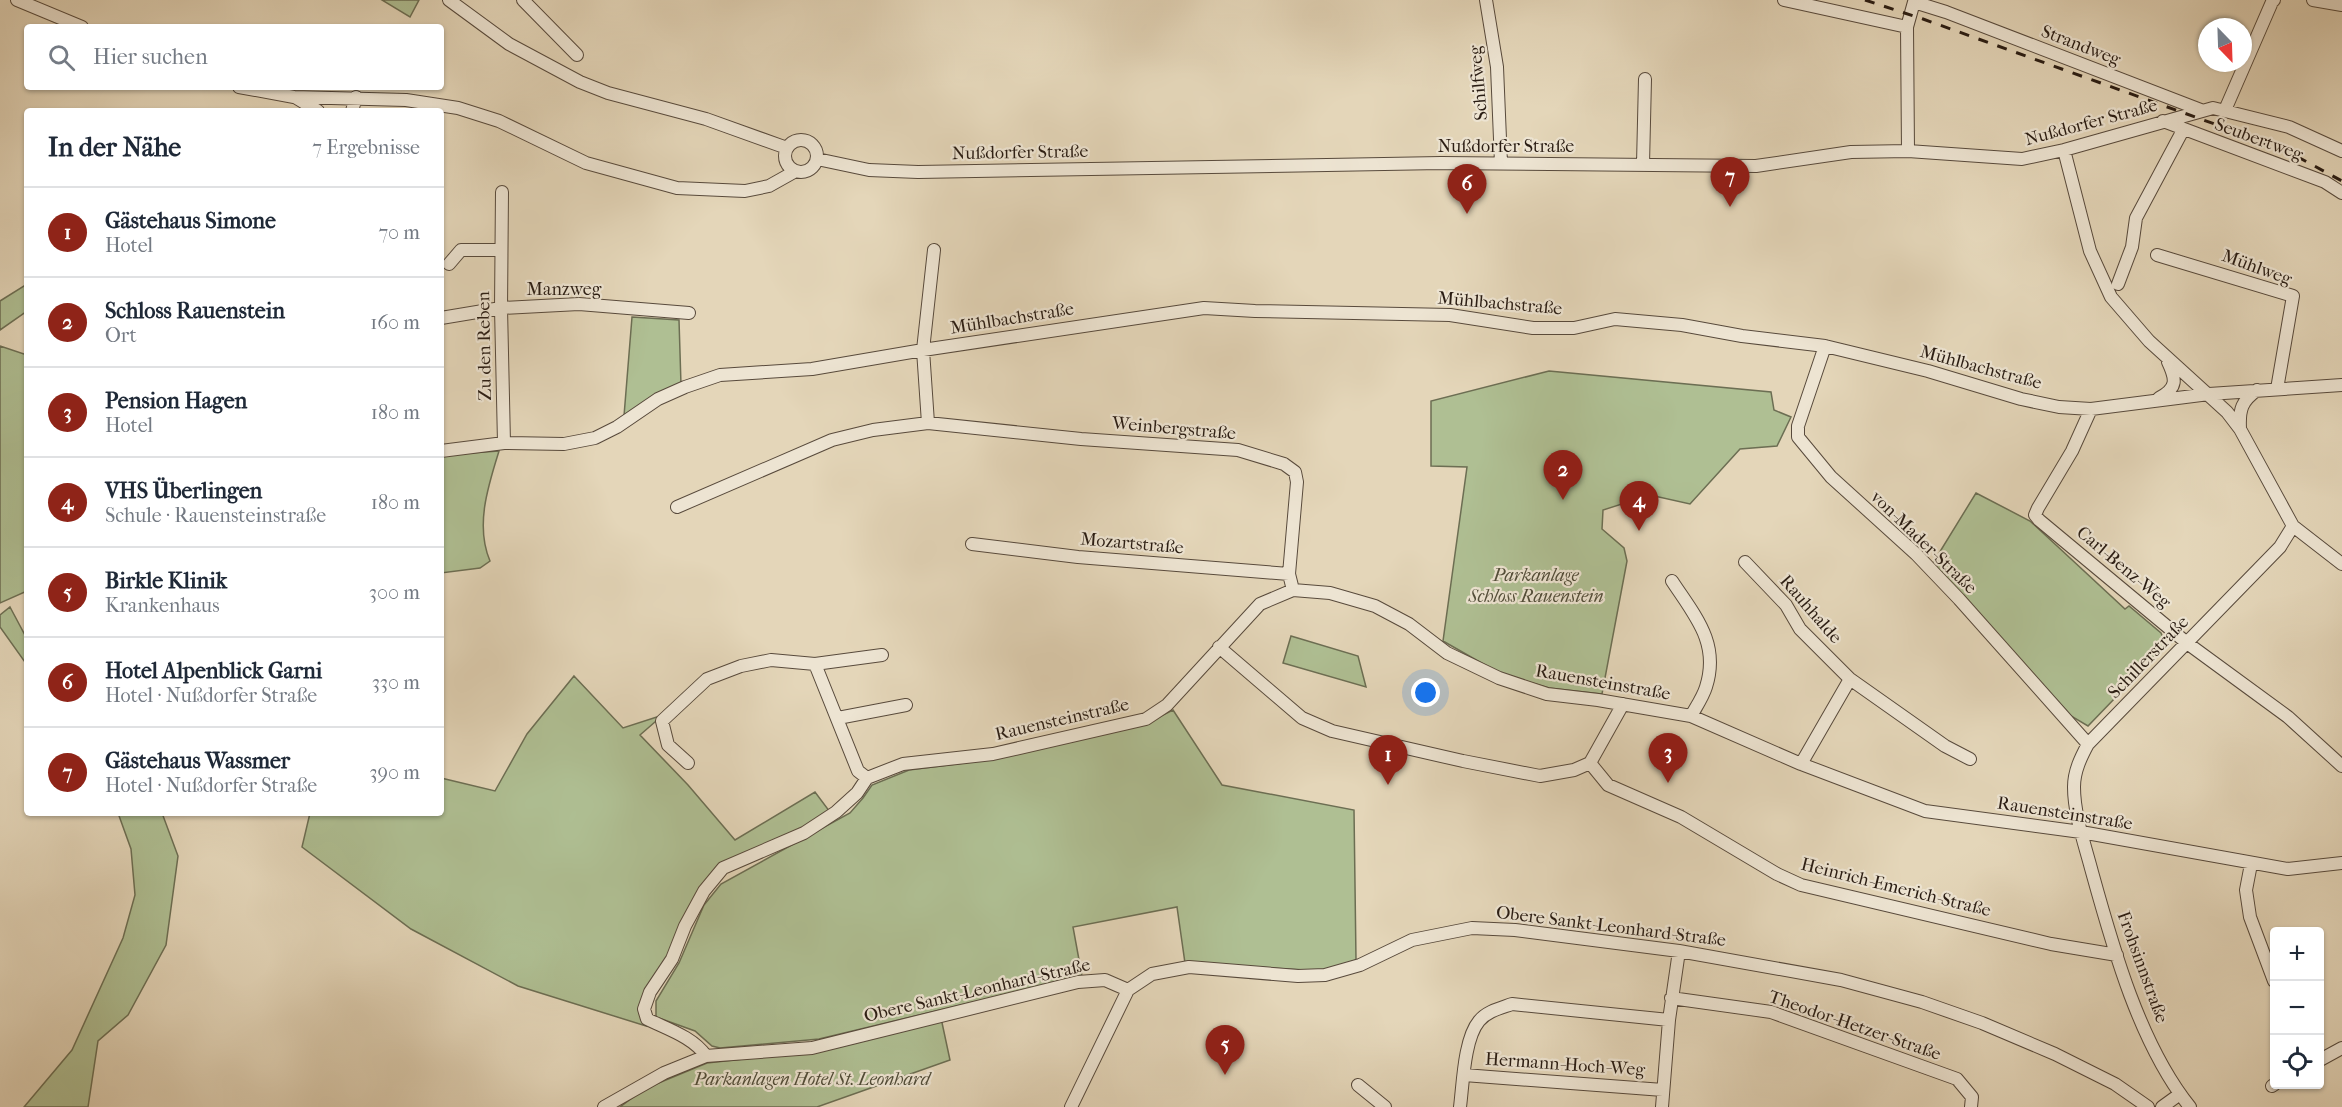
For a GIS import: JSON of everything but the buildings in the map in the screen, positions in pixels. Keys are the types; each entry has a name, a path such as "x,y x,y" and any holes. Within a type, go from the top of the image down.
{"street":[{"path":"17,0 75,24"},
{"path":"449,0 509,44 580,82 608,93 706,119 787,148"},
{"path":"523,0 577,55"},
{"name":"Schilfweg","path":"1486,0 1497,68 1501,163"},
{"path":"1784,0 1907,27 1908,151"},
{"path":"2225,110 2253,42 2274,0"},
{"path":"2313,0 2342,5"},
{"name":"Strandweg","path":"1907,27 1914,2 1946,12 2201,110"},
{"path":"1643,164 1645,79"},
{"path":"256,90 294,97 406,100 459,108 499,121 586,163 677,188 745,191 769,186 794,172 809,171 817,159 817,151 806,140 799,140 787,148 785,161 794,172"},
{"path":"294,97 313,108"},
{"path":"335,108 340,97"},
{"path":"353,108 356,97"},
{"path":"2201,110 2213,108 2225,110 2289,128 2342,151"},
{"name":"Nußdorfer Straße","path":"817,159 869,170 918,172 1501,163 1756,166 1851,152 1908,151 2022,159 2064,150 2201,110"},
{"name":"Seubertweg","path":"2163,121 2325,182 2342,193"},
{"path":"2118,284 2132,247 2136,218 2183,130"},
{"path":"2064,150 2090,251 2103,282 2126,316 2164,355 2227,412 2240,429 2293,526 2342,564"},
{"name":"Zu den Reben","path":"502,192 501,308 504,443"},
{"path":"449,264 461,250 501,250"},
{"name":"Mühlbachstraße","path":"923,350 934,250"},
{"name":"Mühlweg","path":"2157,255 2293,296 2277,389"},
{"name":"Manzweg","path":"444,318 501,308 579,304 689,313"},
{"name":"Mühlbachstraße","path":"444,451 504,443 564,444 595,438 617,427 658,399 720,375 812,369 1204,308 1450,315 1533,328 1574,328 1615,319 1683,325 1742,336 1825,346 1928,371 2022,399 2091,409 2209,394 2342,385"},
{"name":"von-Mader-Straße","path":"1825,346 1798,426 1798,437 1831,477 1916,554 1959,599 2088,744"},
{"path":"923,350 928,423"},
{"path":"2154,401 2168,393 2174,384 2175,375 2164,355"},
{"path":"2240,429 2241,405 2257,390"},
{"name":"Carl-Benz-Weg","path":"2091,409 2072,451 2035,515 2187,643 2288,717 2342,766"},
{"name":"Weinbergstraße","path":"677,507 832,440 873,430 928,423 1081,439 1238,450 1284,464 1295,472 1297,482 1289,574 1293,590"},
{"name":"Schillerstraße","path":"2081,832 2074,780 2088,744 2280,547 2293,526"},
{"name":"Mozartstraße","path":"972,544 1078,557 1289,574"},
{"name":"Rauhhalde","path":"1745,562 1786,605 1800,629 1850,679 1945,746 1970,759"},
{"name":"Rauensteinstraße","path":"1672,581 1706,634 1712,659 1706,688 1691,716"},
{"name":"Rauensteinstraße","path":"706,1056 689,1040 647,1019 644,1009 650,992 672,959 685,926 704,891 723,868 804,832 836,812 857,793 867,778 903,764 993,754 1146,719 1167,705 1260,604 1293,590 1330,593 1375,606 1409,624 1447,653 1499,678 1548,694 1691,716 1801,764 1925,811 2081,832 2288,869 2342,863"},
{"path":"1219,647 1302,718 1332,731 1540,776 1574,770 1590,763 1623,704"},
{"path":"688,763 668,745 662,721 707,680 741,666 771,660 815,664 882,655"},
{"path":"815,664 858,771 867,778"},
{"path":"1801,764 1850,679"},
{"path":"838,718 906,705"},
{"name":"Heinrich-Emerich-Straße","path":"1590,763 1608,785 1681,817 1777,874 1801,885 2051,944 2117,955"},
{"name":"Frohsinnstraße","path":"2081,832 2117,955 2146,1031 2180,1094 2190,1107"},
{"path":"2251,864 2246,890 2250,917 2270,970"},
{"name":"Obere Sankt-Leonhard-Straße","path":"604,1107 664,1073 706,1056 812,1048 1078,982 1105,980 1128,990 1152,974 1189,967 1298,976 1325,975 1360,965 1412,940 1472,928 1515,930 1679,951 1841,980 1922,1002 1982,1023 2055,1054 2115,1084 2148,1107"},
{"path":"1662,1107 1671,998 1679,951"},
{"path":"1071,1107 1128,990"},
{"name":"Theodor-Hetzer-Straße","path":"1671,998 1772,1012 1828,1031 1871,1049 1957,1079 1972,1097 1971,1107"},
{"path":"1460,1107 1470,1042 1479,1021 1491,1011 1512,1004 1669,1020"},
{"path":"2324,1057 2342,1048"},
{"name":"Hermann-Hoch-Weg","path":"1464,1075 1663,1090"},
{"path":"1358,1085 1385,1107"},
{"path":"2162,1107 2180,1094"}],"green space":[{"path":"382,0 419,0 410,17"},
{"path":"24,286 24,313 0,330 0,301"},
{"path":"632,317 679,320 681,385 624,416"},
{"path":"0,346 24,354 24,592 0,603"},
{"name":"Parkanlage Schloss Rauenstein","path":"1549,371 1771,392 1774,410 1791,417 1777,446 1740,449 1690,504 1650,495 1603,510 1602,529 1624,548 1627,561 1602,694 1549,688 1499,673 1443,641 1467,467 1431,466 1431,401"},
{"path":"499,451 487,492 483,520 490,561 480,568 444,573 444,455"},
{"path":"1976,493 2030,521 2125,609 2129,606 2161,633 2165,643 2088,726 2071,716 1933,563"},
{"path":"10,607 24,633 24,661 0,627 0,615"},
{"path":"1291,636 1358,656 1366,687 1283,663"},
{"path":"574,676 623,728 663,715 640,735 688,785 735,840 815,792 830,812 808,827 717,867 639,1013 646,1026 518,986 411,929 302,847 309,816 444,816 444,779 495,791 527,734"},
{"path":"1173,710 1222,785 1354,810 1356,960 1323,971 1185,963 1177,907 1073,927 1082,976 819,1039 720,1048 712,1046 695,1031 656,1017 656,1001 679,963 704,905 721,884 850,813 872,785 909,770 972,762 1143,725"},
{"path":"119,816 163,816 178,856 166,945 128,1015 98,1041 88,1107 24,1107 72,1050 123,938 135,895 131,849"},
{"name":"Parkanlagen Hotel St. Leonhard","path":"941,1018 950,1060 817,1107 620,1107 644,1089 707,1063 807,1052"}],"railway":[{"path":"1865,0 2234,131 2296,156 2342,181"}],"place":[{"name":"Gästehaus Wassmer","path":"1730,207"},
{"name":"Hotel Alpenblick Garni","path":"1467,214"},
{"name":"Schloss Rauenstein","path":"1563,500"},
{"name":"VHS Überlingen","path":"1639,531"},
{"name":"Pension Hagen","path":"1668,783"},
{"name":"Gästehaus Simone","path":"1388,785"},
{"name":"Birkle Klinik","path":"1225,1075"}]}
